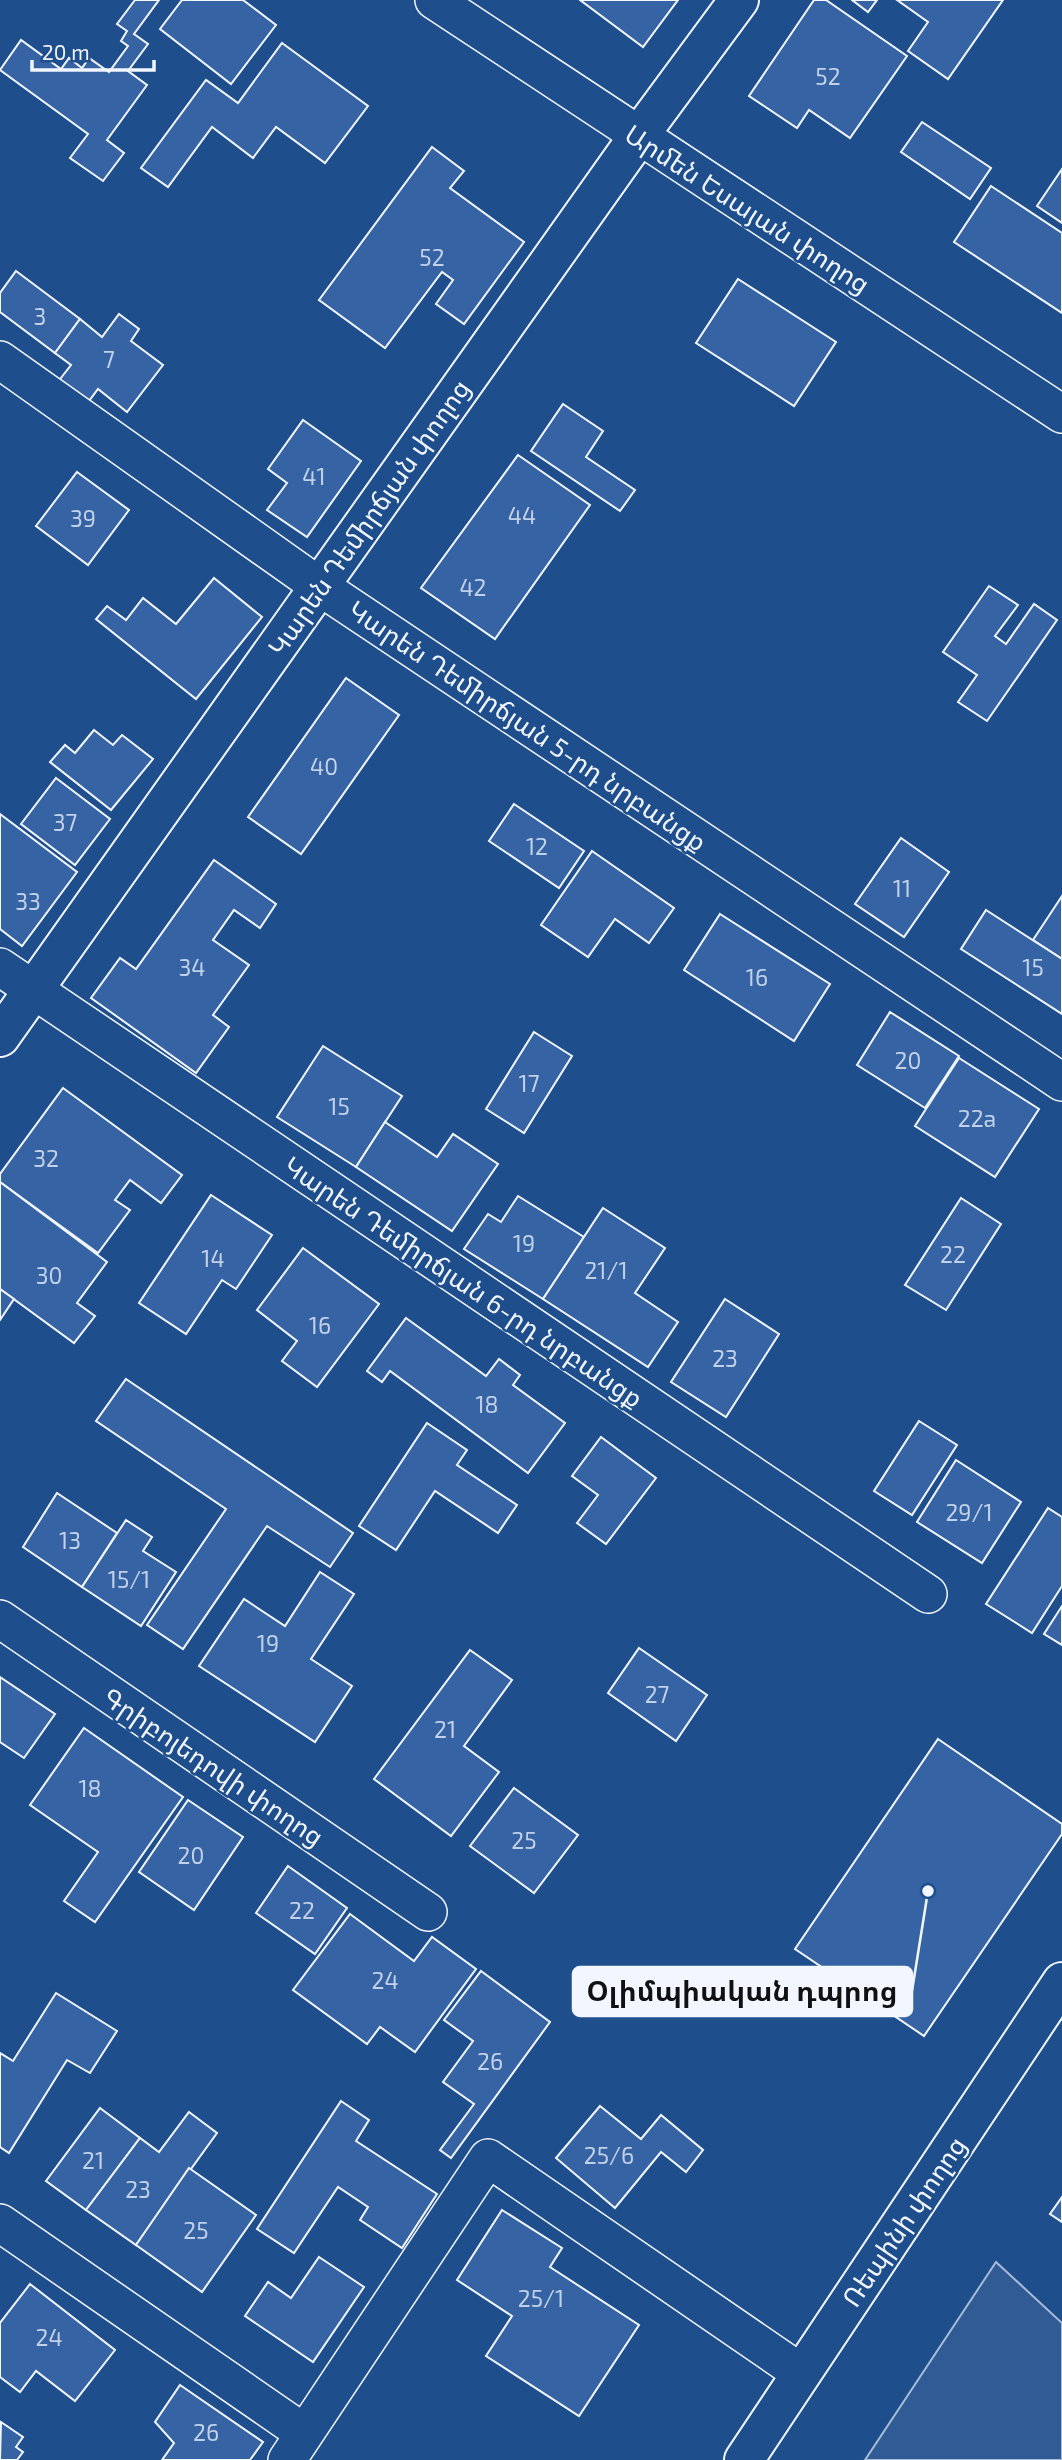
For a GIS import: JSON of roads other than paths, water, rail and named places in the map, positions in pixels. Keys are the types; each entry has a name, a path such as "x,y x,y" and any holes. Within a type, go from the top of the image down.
{"street":[{"name":"Արմեն Եսայան փողոց","path":"434,0 1062,414"},
{"name":"Կարեն Դեմիրճյան փողոց","path":"0,1037 639,136 739,0"},
{"name":"Կարեն Դեմիրճյան 5-րդ նրբանցք","path":"0,360 319,586 1062,1082"},
{"name":"Կարեն Դեմիրճյան 6-րդ նրբանցք","path":"0,967 928,1594"},
{"name":"Գրիբոյեդովի փողոց","path":"0,1619 428,1912"},
{"name":"Ռեպինի փողոց","path":"744,2460 1062,1982"},
{"path":"0,2223 295,2447 488,2158 801,2373"}],"place":[{"name":"Օլիմպիական դպրոց","path":"928,1891"}]}
